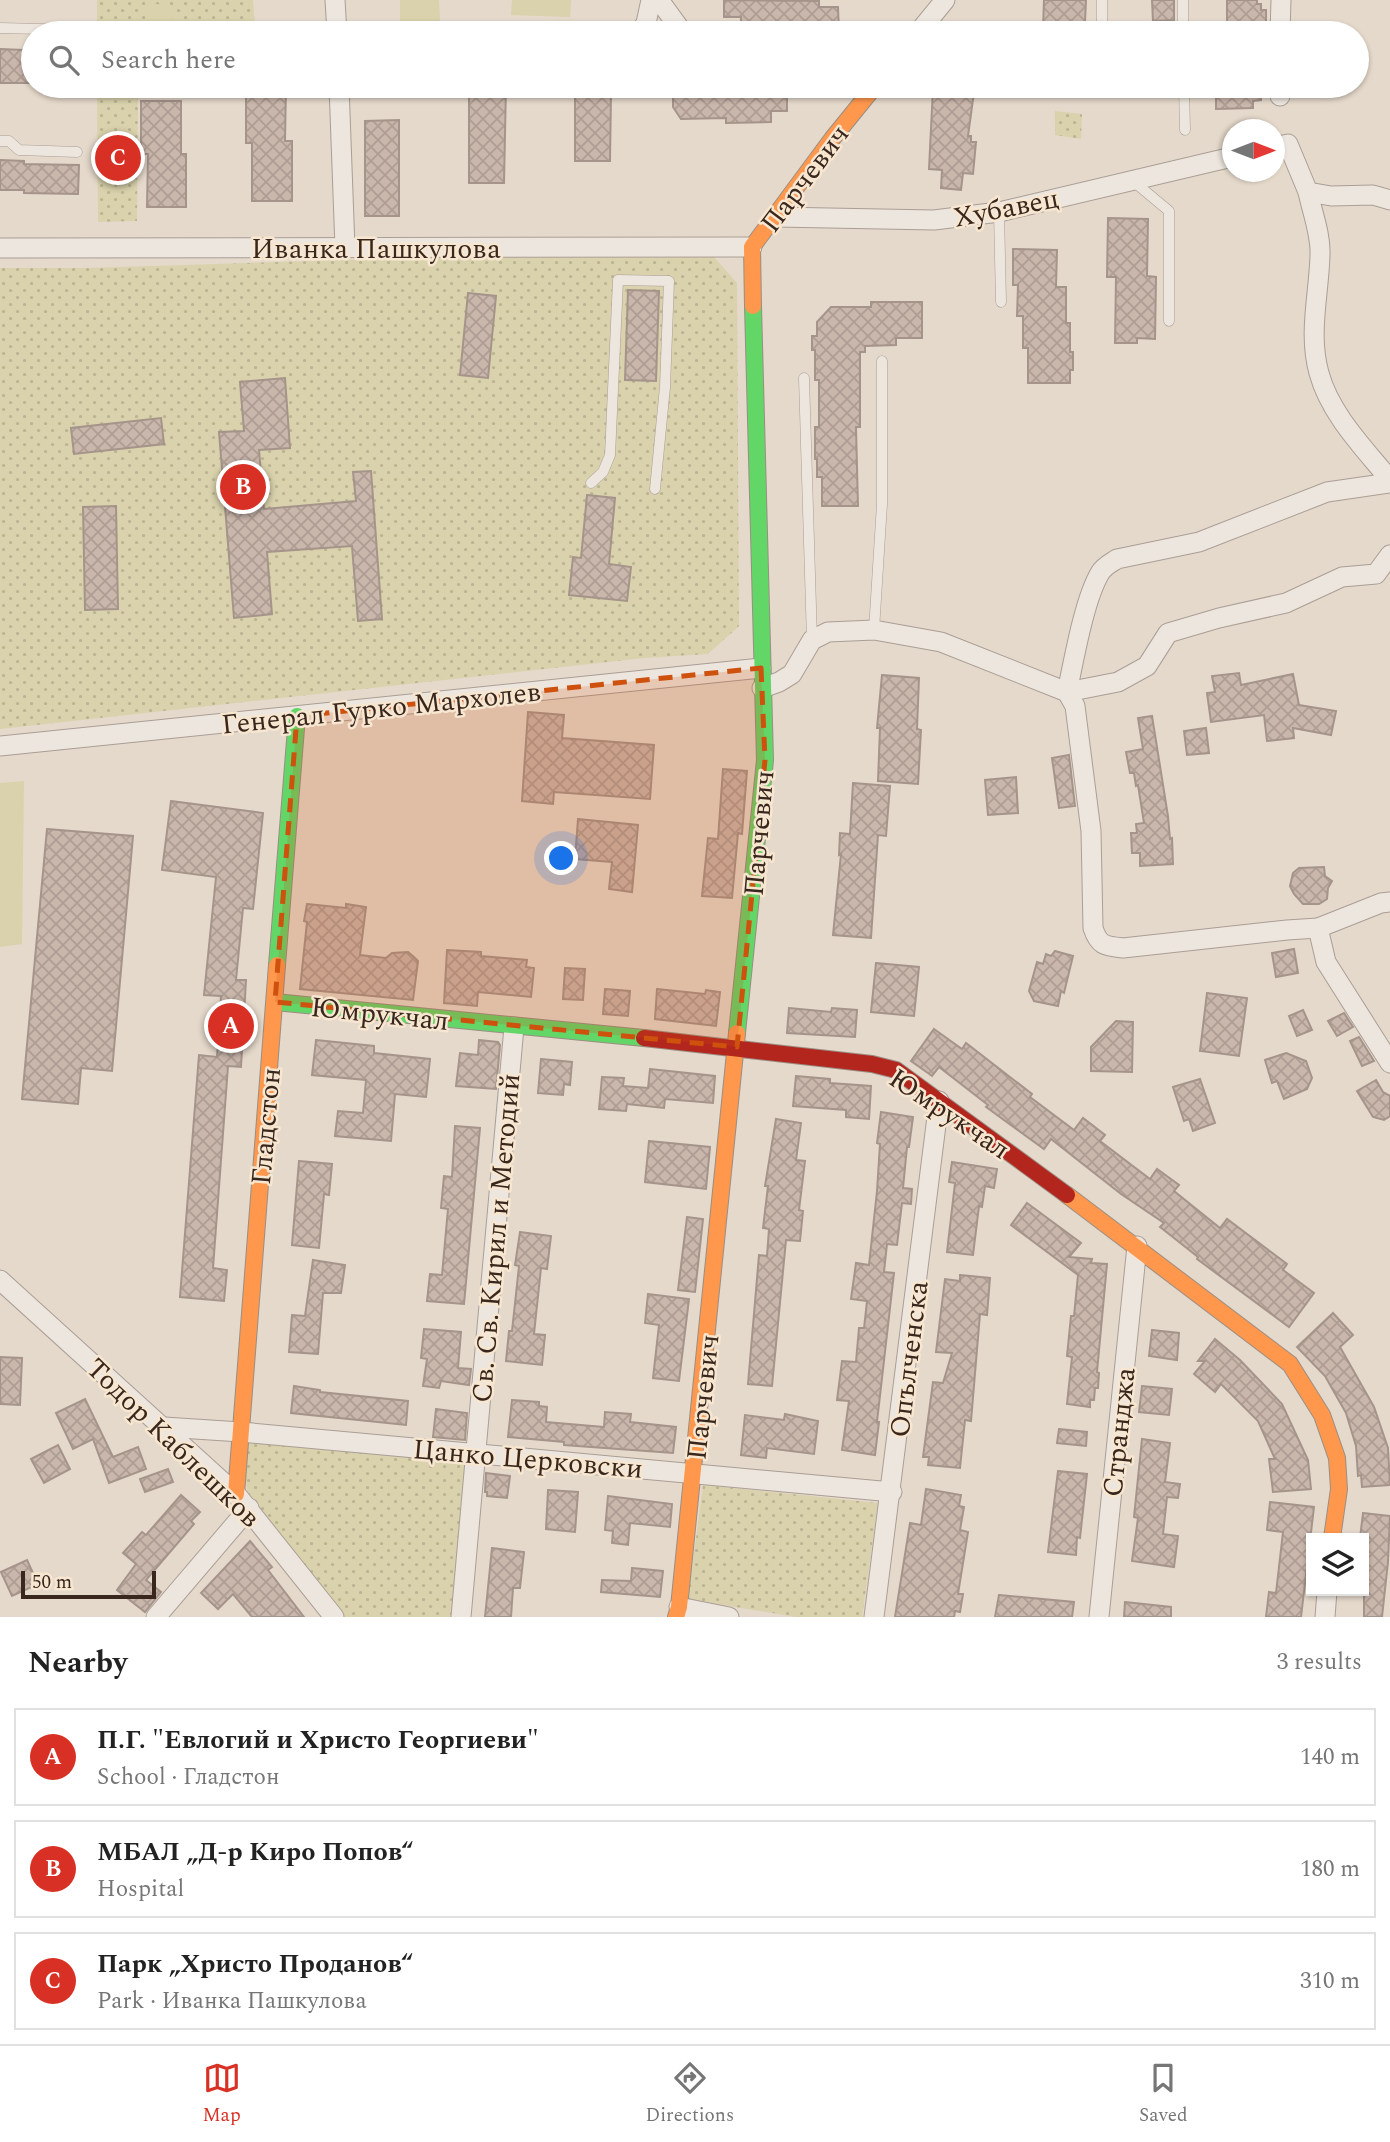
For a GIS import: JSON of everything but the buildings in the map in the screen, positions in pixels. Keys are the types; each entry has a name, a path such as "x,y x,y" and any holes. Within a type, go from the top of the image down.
{"street":[{"path":"335,0 336,21"},
{"path":"646,21 651,0"},
{"path":"659,0 674,21"},
{"path":"928,21 945,0"},
{"path":"1280,0 1280,21"},
{"path":"339,98 345,248"},
{"name":"Парчевич","path":"677,1612 694,1474 765,760 752,247 865,98"},
{"path":"1067,692 1091,596 1100,572 1107,565 1117,559 1199,541 1327,492 1390,482 1343,420 1328,396 1319,373 1314,329 1320,245 1308,192 1285,153"},
{"name":"Хубавец","path":"776,217 934,220 999,212 1222,160"},
{"path":"1308,192 1341,197 1373,195 1390,200"},
{"name":"Иванка Пашкулова","path":"0,248 752,247"},
{"path":"1067,692 1118,681 1147,666 1168,633 1219,618 1286,604 1342,577 1376,574 1390,555"},
{"path":"762,688 792,674 812,640 828,632 874,630 940,642 1067,692 1075,706 1091,831 1093,928 1097,940 1106,946 1123,948 1318,928 1381,903 1390,902"},
{"name":"Генерал Гурко Мархолев","path":"0,746 761,668"},
{"name":"Гладстон","path":"242,1501 241,1432 297,716"},
{"path":"1318,928 1326,962 1390,1063"},
{"name":"Юмрукчал","path":"275,1002 737,1047 872,1063 897,1070 1137,1246 1290,1364 1327,1425 1339,1473 1333,1533"},
{"name":"Св. Св. Кирил и Методий","path":"461,1617 514,1027"},
{"name":"Опълченска","path":"874,1617 892,1492 939,1101"},
{"name":"Странджа","path":"1098,1617 1137,1246"},
{"name":"Тодор Каблешков","path":"0,1280 242,1501 334,1617"},
{"name":"Цанко Церковски","path":"164,1427 892,1492"},
{"path":"156,1617 242,1501"},
{"path":"1325,1617 1327,1596"},
{"path":"677,1612 729,1617"}],"lane":[{"path":"1102,0 1102,21"},
{"path":"1183,0 1183,21"},
{"path":"0,28 21,29"},
{"path":"1184,98 1185,130"},
{"path":"0,141 9,141 19,150 77,152"},
{"path":"1133,181 1169,211 1169,321"},
{"path":"999,212 1001,302"},
{"path":"591,483 603,472 610,455 618,280 669,281 665,387 655,489"},
{"path":"874,630 883,504 883,361"},
{"path":"804,378 812,640"}],"highlighted area":[{"path":"761,668 765,760 737,1047 275,1002 297,716"}],"shaded area":[{"path":"97,0 253,0 254,21 97,21"},
{"path":"400,0 439,0 440,21 400,21"},
{"path":"512,0 571,0 570,17 511,15"},
{"path":"150,3 175,7 172,21 146,21"},
{"path":"97,98 138,98 137,221 98,222"},
{"path":"1055,111 1082,114 1081,139 1055,135"},
{"path":"714,257 737,283 739,626 708,654 644,658 0,729 0,268 90,268 408,258"},
{"path":"24,781 22,944 0,947 0,783"},
{"path":"241,1432 475,1453 461,1617 334,1617 249,1508"},
{"path":"703,1485 878,1503 862,1617 796,1617 688,1599"}],"traffic: fast":[{"path":"737,1033 765,760 753,306"},
{"path":"277,965 297,716"},
{"path":"275,1002 644,1038"}],"traffic: slow":[{"path":"753,306 752,247 865,98"},
{"path":"236,1494 277,965"},
{"path":"676,1617 737,1033"},
{"path":"1067,1195 1290,1364 1322,1415 1337,1458 1339,1489 1333,1533"}],"traffic: jam":[{"path":"644,1038 872,1064 896,1070 1067,1195"}],"place":[{"name":"Парк „Христо Проданов“","path":"118,158"},
{"name":"МБАЛ „Д-р Киро Попов“","path":"243,487"},
{"name":"П.Г. \"Евлогий и Христо Георгиеви\"","path":"231,1026"}]}
